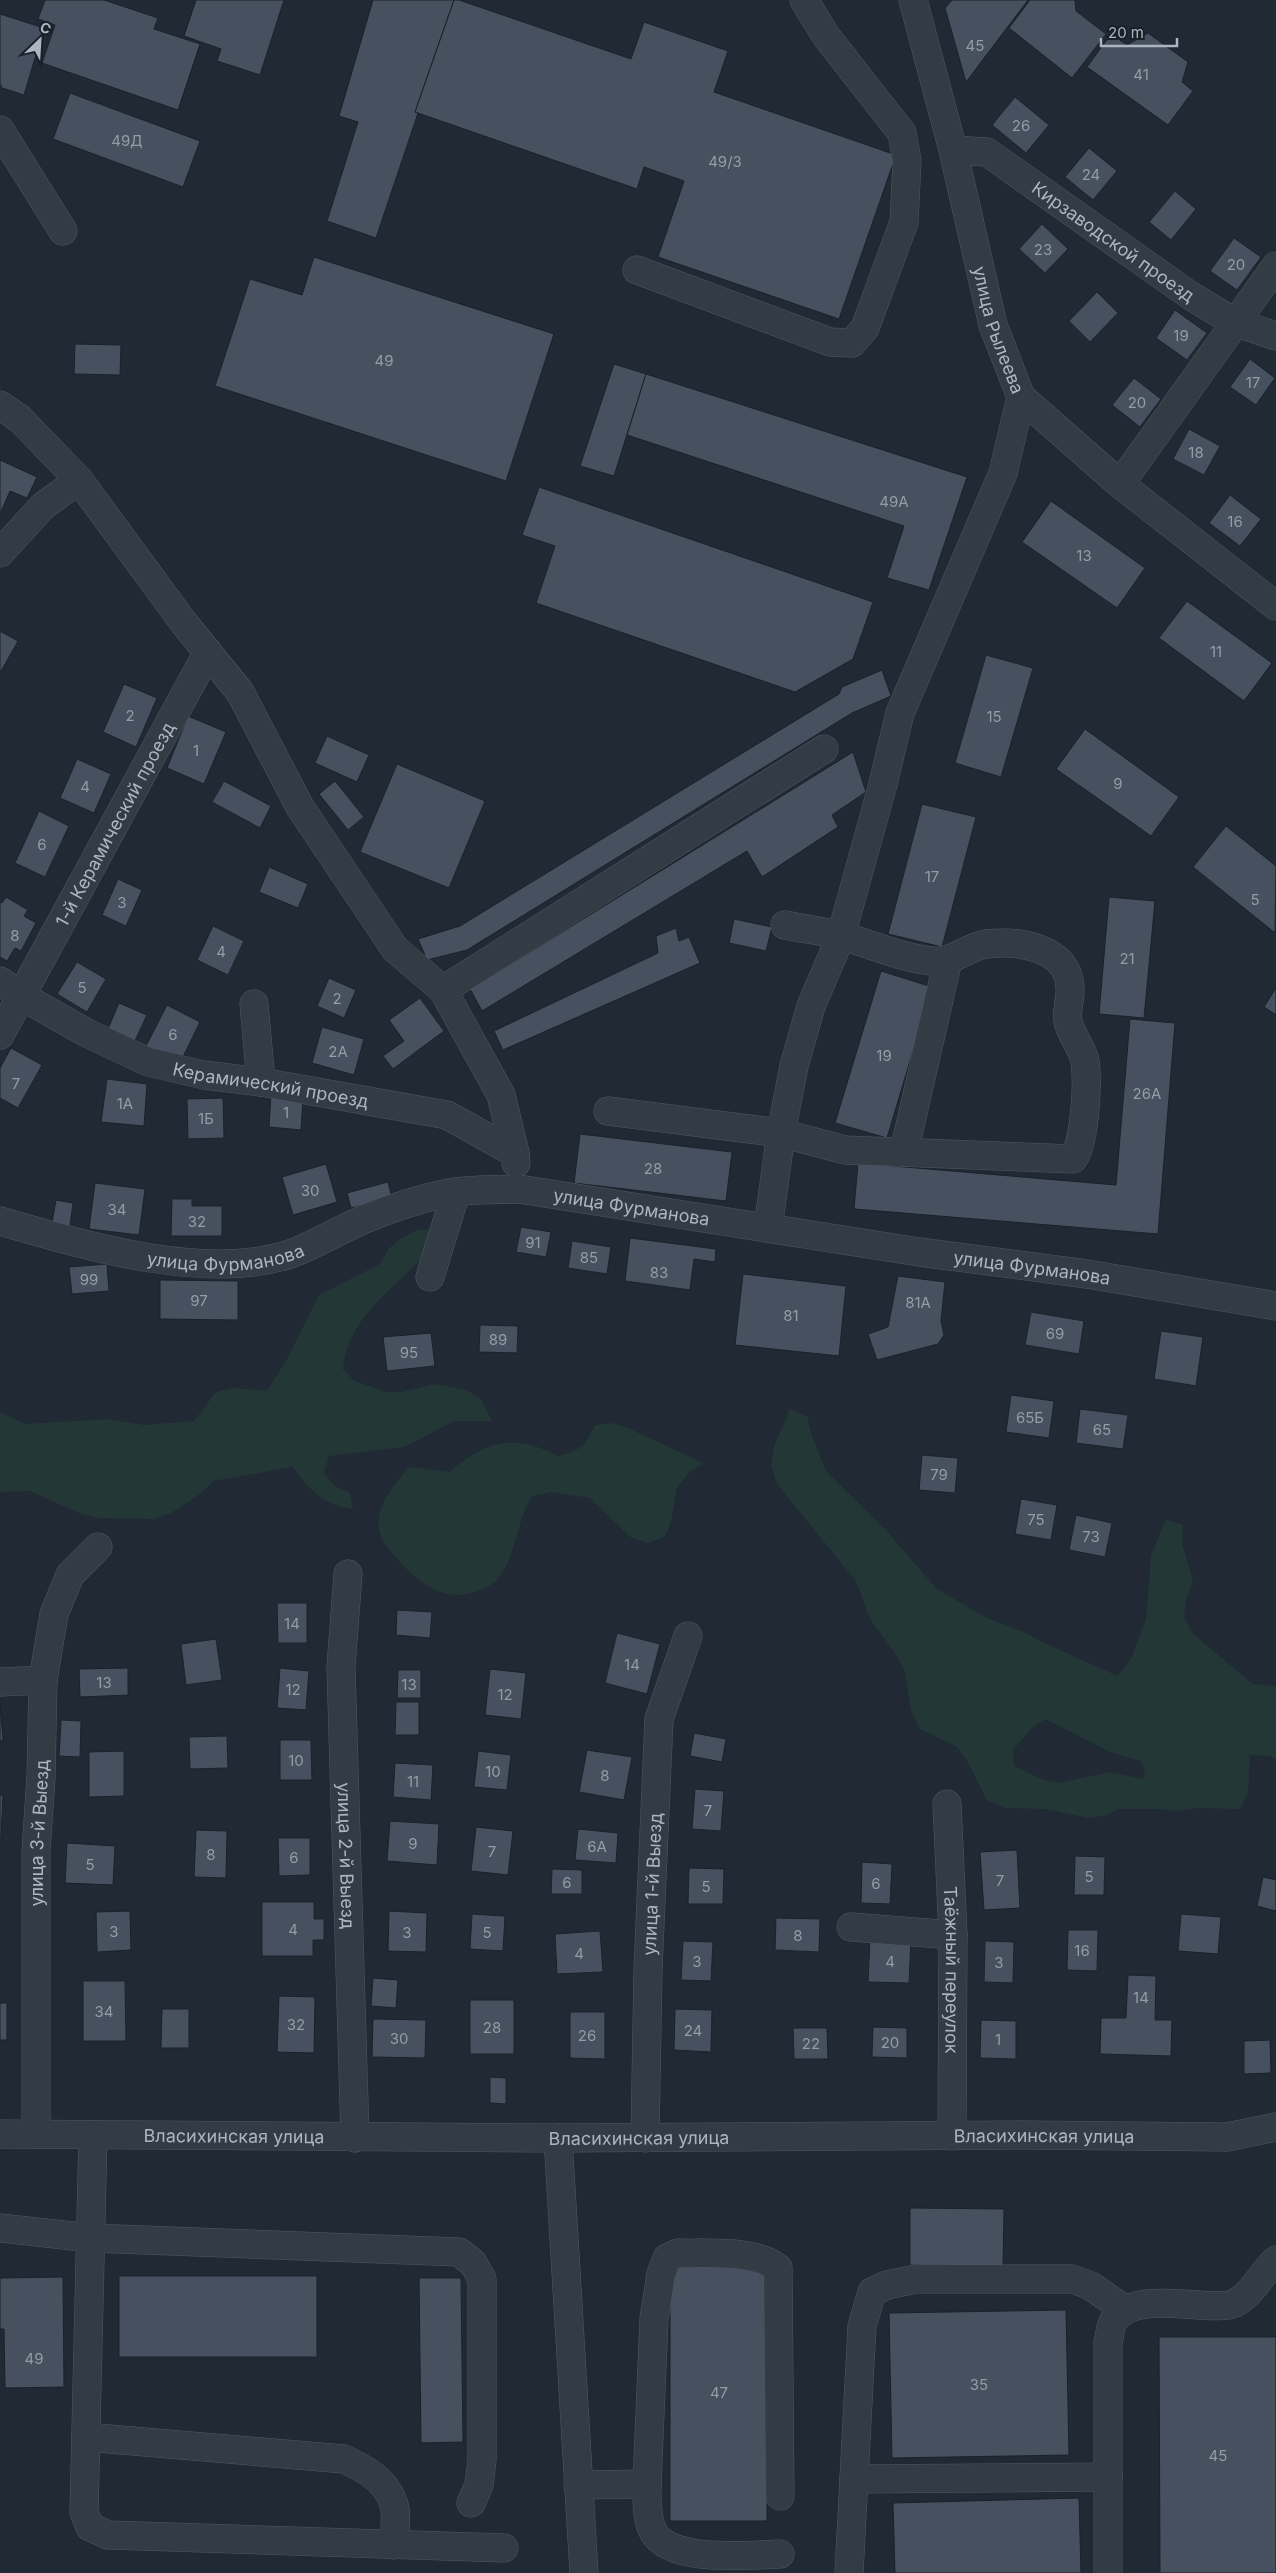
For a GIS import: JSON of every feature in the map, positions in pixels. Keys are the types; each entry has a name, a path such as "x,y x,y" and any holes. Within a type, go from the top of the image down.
{"street":[{"path":"637,270 830,342 852,343 865,328 904,222 907,161 902,133 826,36 804,0"},
{"name":"улица Рылеева","path":"913,0 953,150 993,325 1021,396 1120,484 1276,606"},
{"path":"0,130 63,231"},
{"name":"Кирзаводской проезд","path":"953,150 987,152 1191,296 1234,322 1276,336"},
{"path":"1120,484 1234,322 1276,266"},
{"path":"768,1228 781,1133 794,1066 811,1006 841,936 883,784 900,713 1003,473 1021,396"},
{"path":"0,405 20,419 79,480 240,692 300,807 395,949 443,990 501,1095 515,1153 520,1189"},
{"path":"0,553 43,506 79,480"},
{"name":"1-й Керамический проезд","path":"0,1036 23,997 208,652"},
{"path":"443,990 824,749"},
{"path":"608,1111 781,1133 845,1150 1073,1159 1077,1154 1083,1135 1086,1067 1083,1051 1074,1039 1068,1020 1070,986 1065,968 1052,955 1023,943 985,944 948,960 934,961 902,956 841,936 785,926"},
{"path":"904,1152 948,960"},
{"name":"Керамический проезд","path":"0,981 23,997 86,1033 148,1062 204,1075 261,1082 448,1115 515,1153"},
{"path":"254,1004 261,1082"},
{"name":"улица Фурманова","path":"0,1221 83,1245 166,1261 232,1262 258,1260 292,1253 375,1215 421,1200 456,1192 520,1189 919,1252 1087,1274 1276,1306"},
{"path":"430,1277 456,1192"},
{"name":"улица 3-й Выезд","path":"36,2134 36,1851 41,1777 43,1680 54,1614 70,1575 98,1547"},
{"name":"улица 2-й Выезд","path":"348,1574 341,1667 355,2138"},
{"name":"улица 1-й Выезд","path":"645,2138 648,1969 660,1719 688,1636"},
{"path":"0,1682 43,1680"},
{"name":"Таёжный переулок","path":"947,1804 953,1935 952,2136"},
{"path":"851,1927 953,1935"},
{"name":"Власихинская улица","path":"0,2134 355,2138 1227,2137 1276,2127"},
{"path":"93,2135 84,2512 90,2527 108,2535 504,2548"},
{"path":"558,2138 584,2573"},
{"path":"0,2228 91,2238 459,2252 473,2263 482,2279 482,2460 479,2485 471,2503"},
{"path":"780,2496 778,2268 769,2260 756,2256 678,2253 667,2258 661,2274 654,2319 647,2484 648,2510 653,2533 664,2544 687,2552 780,2554"},
{"path":"1108,2573 1108,2342 1113,2321 1124,2309 1149,2304 1231,2305 1252,2290 1266,2269 1276,2260"},
{"path":"849,2573 862,2326 872,2292 887,2285 916,2279 1072,2280 1091,2286 1124,2309"},
{"path":"86,2437 344,2459 371,2472 384,2487 394,2503 394,2545"},
{"path":"854,2479 1108,2478"},
{"path":"578,2485 647,2484"}],"shaded area":[{"path":"433,1229 432,1242 427,1252 375,1304 357,1327 345,1355 343,1370 355,1381 386,1392 402,1392 434,1384 467,1390 481,1399 492,1421 454,1421 405,1447 329,1456 324,1473 335,1486 350,1493 353,1509 325,1500 305,1483 293,1467 213,1481 200,1494 171,1513 154,1519 99,1518 81,1514 30,1491 0,1492 0,1412 25,1424 107,1419 144,1425 194,1421 216,1392 233,1388 267,1391 286,1361 319,1295 380,1264 389,1248 402,1238 417,1230"},
{"path":"790,1409 807,1416 812,1436 826,1471 886,1530 937,1589 987,1618 1024,1632 1118,1676 1131,1659 1146,1619 1151,1556 1166,1519 1183,1525 1182,1544 1193,1580 1186,1599 1184,1617 1193,1634 1253,1684 1276,1686 1276,1760 1270,1756 1250,1755 1248,1792 1240,1809 1198,1808 1178,1811 1118,1809 1107,1815 1088,1818 1046,1809 1006,1808 987,1800 969,1764 957,1747 920,1729 911,1710 905,1671 895,1653 870,1619 856,1581 777,1484 771,1465 774,1446","holes":["1045,1719 1112,1753 1141,1761 1145,1774 1143,1779 1109,1772 1059,1783 1044,1780 1014,1766 1013,1750 1033,1727"]},
{"path":"612,1423 628,1428 703,1463 689,1473 677,1487 671,1521 665,1537 648,1543 630,1537 590,1498 551,1492 532,1496 523,1516 509,1559 500,1576 481,1590 454,1595 433,1589 414,1576 387,1547 380,1534 379,1515 386,1497 410,1467 450,1472 476,1453 501,1443 528,1444 558,1456 577,1450 585,1443 595,1425"}],"building":[{"path":"45,0 104,0 158,18 154,29 200,44 178,110 42,63 55,25 38,19"},
{"path":"196,0 284,0 260,75 217,61 221,49 184,36"},
{"path":"373,0 454,0 415,112 418,113 376,238 327,221 358,122 339,116"},
{"path":"454,0 459,0 631,59 644,22 728,51 714,92 896,155 839,319 658,257 684,181 644,167 637,189 415,112"},
{"path":"952,0 1028,0 966,82 945,8"},
{"path":"1030,0 1075,0 1076,11 1106,34 1072,78 1009,28"},
{"path":"0,14 44,28 24,95 2,88 0,84"},
{"path":"1148,33 1188,62 1182,82 1193,91 1168,125 1087,67 1111,34 1127,45"},
{"path":"70,93 200,141 183,187 53,139"},
{"path":"1015,97 1049,125 1026,153 992,125"},
{"path":"1089,148 1117,171 1093,200 1065,177"},
{"path":"1175,191 1196,209 1171,240 1149,222"},
{"path":"1042,224 1068,249 1045,273 1019,249"},
{"path":"1234,238 1261,257 1237,290 1210,271"},
{"path":"314,257 554,334 506,481 215,386 250,279 302,295"},
{"path":"1097,292 1118,313 1090,342 1069,321"},
{"path":"1175,310 1207,333 1187,360 1156,338"},
{"path":"75,344 121,345 120,375 74,374"},
{"path":"1250,359 1275,378 1256,405 1230,387"},
{"path":"614,364 646,374 614,476 580,466"},
{"path":"646,374 967,477 929,590 887,578 904,526 627,435"},
{"path":"1134,378 1161,399 1140,427 1112,405"},
{"path":"1189,429 1220,446 1204,475 1173,459"},
{"path":"0,460 37,477 27,498 10,491 0,514"},
{"path":"539,487 873,602 853,659 795,692 536,603 555,546 522,535"},
{"path":"1230,495 1261,519 1240,546 1209,523"},
{"path":"1051,501 1145,568 1117,608 1022,542"},
{"path":"1187,601 1272,663 1244,701 1159,638"},
{"path":"0,631 18,641 0,673"},
{"path":"986,655 1033,668 1001,777 955,763"},
{"path":"882,670 891,696 852,713 467,950 427,960 418,939 460,926 839,694 842,687"},
{"path":"124,684 157,698 136,747 103,732"},
{"path":"188,716 226,732 204,784 167,768"},
{"path":"1085,729 1179,797 1151,836 1056,769"},
{"path":"327,736 369,755 357,782 315,763"},
{"path":"853,752 866,792 832,815 838,827 762,877 747,851 482,1011 470,989"},
{"path":"77,759 111,774 94,813 60,798"},
{"path":"397,764 485,801 449,888 360,852"},
{"path":"224,781 271,806 260,828 212,802"},
{"path":"335,781 364,817 348,830 319,794"},
{"path":"922,804 976,817 942,947 888,934"},
{"path":"39,811 69,826 45,877 15,863"},
{"path":"1226,826 1276,866 1275,933 1193,867"},
{"path":"269,867 308,884 298,908 259,892"},
{"path":"118,879 142,890 126,926 102,915"},
{"path":"6,897 28,910 24,916 36,923 21,951 15,948 7,961 0,957 0,902 2,903"},
{"path":"1109,897 1155,901 1144,1018 1099,1014"},
{"path":"734,919 772,927 766,951 729,943"},
{"path":"213,926 244,941 228,975 197,960"},
{"path":"676,928 679,941 689,937 700,963 503,1050 494,1031 658,953 656,936"},
{"path":"77,962 106,979 87,1012 57,994"},
{"path":"881,971 932,987 887,1138 835,1123"},
{"path":"329,978 356,990 344,1018 317,1006"},
{"path":"1276,988 1276,1015 1264,1007"},
{"path":"420,998 444,1031 393,1069 383,1056 404,1041 389,1020"},
{"path":"119,1003 147,1015 134,1043 107,1031"},
{"path":"167,1005 200,1022 180,1063 146,1046"},
{"path":"1130,1019 1175,1023 1158,1234 854,1209 858,1163 1116,1185"},
{"path":"322,1027 364,1039 354,1075 312,1063"},
{"path":"11,1048 42,1065 18,1108 0,1098 0,1068"},
{"path":"107,1079 147,1084 144,1126 101,1122"},
{"path":"271,1094 303,1097 301,1130 269,1127"},
{"path":"223,1098 224,1138 188,1139 187,1099"},
{"path":"580,1134 732,1152 726,1201 574,1183"},
{"path":"326,1164 337,1202 293,1215 282,1177"},
{"path":"388,1182 392,1198 351,1208 347,1193"},
{"path":"95,1183 145,1189 139,1235 89,1229"},
{"path":"172,1199 192,1199 192,1206 222,1206 222,1236 171,1236"},
{"path":"56,1200 73,1203 70,1226 52,1223"},
{"path":"521,1227 551,1232 546,1257 516,1252"},
{"path":"630,1238 716,1249 715,1262 694,1259 690,1290 625,1281"},
{"path":"572,1241 611,1247 607,1274 568,1268"},
{"path":"107,1264 109,1291 72,1294 69,1267"},
{"path":"743,1274 846,1286 839,1356 735,1345"},
{"path":"898,1276 945,1282 941,1321 944,1335 938,1344 877,1360 868,1334 888,1327"},
{"path":"160,1280 238,1281 238,1320 160,1319"},
{"path":"1031,1312 1084,1321 1079,1354 1025,1345"},
{"path":"480,1325 518,1326 517,1353 479,1352"},
{"path":"1161,1331 1203,1337 1196,1386 1154,1379"},
{"path":"431,1333 435,1366 387,1371 383,1337"},
{"path":"1011,1395 1054,1401 1049,1438 1006,1432"},
{"path":"1080,1409 1128,1415 1123,1449 1076,1443"},
{"path":"922,1455 958,1458 955,1493 919,1490"},
{"path":"1021,1499 1057,1505 1051,1540 1015,1534"},
{"path":"1076,1515 1112,1523 1105,1557 1069,1550"},
{"path":"277,1603 307,1603 307,1643 278,1643"},
{"path":"397,1610 432,1612 430,1638 396,1635"},
{"path":"617,1633 660,1644 647,1694 605,1683"},
{"path":"216,1639 222,1680 186,1685 181,1644"},
{"path":"128,1668 128,1695 80,1697 79,1669"},
{"path":"280,1668 309,1671 306,1710 277,1708"},
{"path":"490,1669 526,1673 521,1719 485,1715"},
{"path":"398,1670 421,1670 421,1698 397,1698"},
{"path":"396,1702 419,1702 419,1735 395,1735"},
{"path":"0,1703 3,1740 0,1741"},
{"path":"61,1720 81,1721 80,1757 59,1756"},
{"path":"694,1733 726,1739 722,1762 690,1756"},
{"path":"227,1736 228,1768 190,1769 189,1737"},
{"path":"280,1740 311,1740 312,1780 280,1780"},
{"path":"587,1750 632,1757 624,1800 579,1792"},
{"path":"124,1751 124,1796 89,1797 89,1752"},
{"path":"478,1751 511,1755 507,1790 474,1787"},
{"path":"395,1763 433,1765 431,1800 393,1797"},
{"path":"695,1789 724,1791 721,1831 692,1829"},
{"path":"0,1795 3,1795 1,1839 0,1839"},
{"path":"390,1821 439,1824 437,1865 387,1861"},
{"path":"476,1827 513,1831 508,1875 471,1871"},
{"path":"578,1829 618,1833 616,1863 575,1860"},
{"path":"196,1830 227,1831 226,1878 194,1877"},
{"path":"278,1838 310,1838 310,1875 279,1876"},
{"path":"67,1843 115,1846 113,1885 65,1883"},
{"path":"1017,1850 1020,1908 984,1910 980,1852"},
{"path":"1075,1856 1105,1857 1104,1895 1074,1895"},
{"path":"862,1862 892,1864 890,1904 861,1903"},
{"path":"689,1868 724,1869 723,1904 688,1904"},
{"path":"552,1869 582,1870 582,1894 551,1894"},
{"path":"1263,1877 1276,1880 1276,1911 1257,1906"},
{"path":"262,1902 314,1902 314,1919 324,1919 324,1940 313,1940 313,1956 262,1956"},
{"path":"130,1911 131,1950 97,1952 96,1912"},
{"path":"389,1911 427,1913 426,1952 388,1951"},
{"path":"472,1914 505,1916 503,1951 470,1949"},
{"path":"1181,1914 1221,1917 1218,1954 1178,1951"},
{"path":"776,1918 820,1919 819,1952 775,1950"},
{"path":"1068,1930 1098,1930 1097,1971 1067,1970"},
{"path":"600,1931 603,1972 557,1974 555,1934"},
{"path":"870,1938 911,1940 909,1983 868,1982"},
{"path":"683,1941 713,1942 711,1981 681,1980"},
{"path":"985,1941 1014,1942 1013,1983 984,1982"},
{"path":"1128,1975 1156,1976 1155,2020 1172,2020 1171,2056 1100,2054 1101,2018 1126,2018"},
{"path":"373,1978 398,1980 396,2008 371,2006"},
{"path":"83,1981 125,1981 126,2041 83,2041"},
{"path":"279,1996 315,1997 314,2053 277,2052"},
{"path":"470,2000 514,2000 514,2054 470,2054"},
{"path":"0,2003 7,2003 7,2040 0,2040"},
{"path":"162,2009 189,2009 189,2048 161,2048"},
{"path":"675,2009 712,2010 711,2052 674,2050"},
{"path":"570,2012 605,2012 605,2059 570,2058"},
{"path":"373,2019 426,2020 425,2058 372,2057"},
{"path":"981,2020 1016,2021 1016,2059 980,2058"},
{"path":"873,2027 907,2028 907,2058 872,2057"},
{"path":"793,2028 827,2028 828,2059 794,2059"},
{"path":"1270,2040 1271,2073 1244,2074 1244,2041"},
{"path":"490,2077 506,2078 506,2104 490,2103"},
{"path":"910,2208 1004,2209 1003,2266 910,2265"},
{"path":"670,2263 767,2264 767,2521 670,2521"},
{"path":"119,2276 317,2276 317,2357 119,2357"},
{"path":"63,2277 64,2387 5,2388 4,2329 0,2329 0,2278"},
{"path":"419,2278 461,2278 463,2442 421,2443"},
{"path":"1066,2310 1069,2455 892,2458 889,2313"},
{"path":"1159,2337 1276,2337 1276,2573 1160,2573"},
{"path":"1079,2498 1081,2573 895,2573 893,2503"}]}
